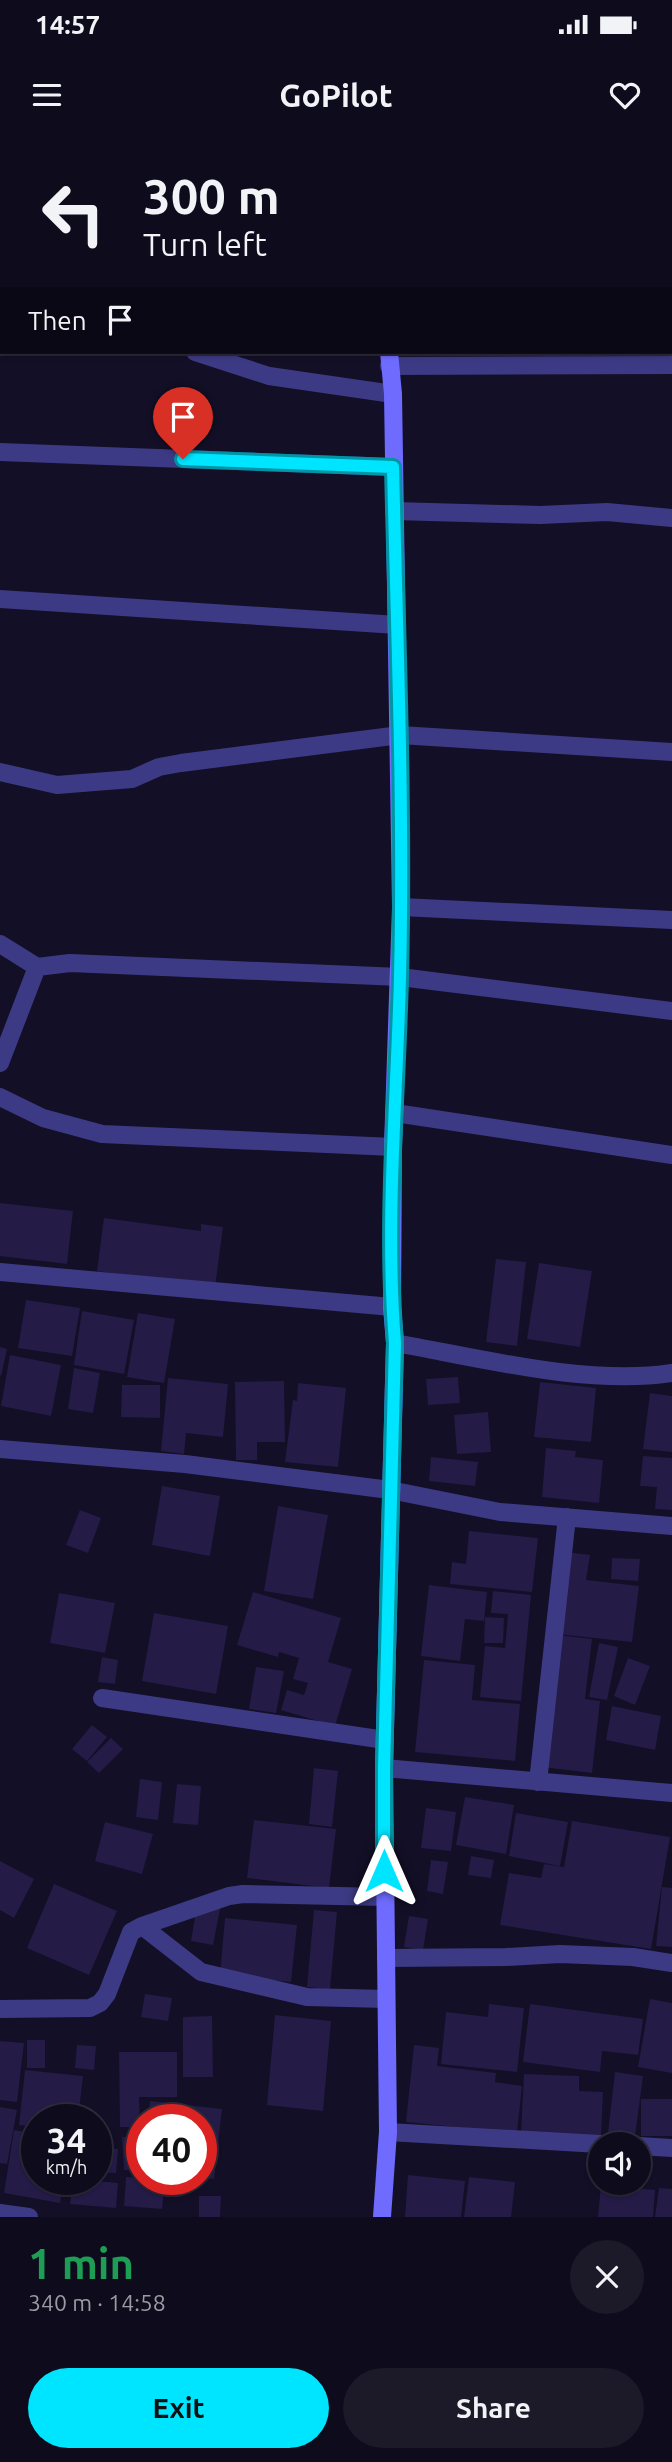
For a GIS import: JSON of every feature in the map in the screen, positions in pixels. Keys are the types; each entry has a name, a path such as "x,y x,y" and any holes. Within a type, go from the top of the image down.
{"street":[{"path":"201,354 269,376 393,394"},
{"path":"382,2217 388,2132 384,1768 395,1343 392,1307 393,1147 401,907 393,394 389,359 672,365"},
{"path":"0,452 393,467"},
{"path":"394,511 540,515 607,512 672,518"},
{"path":"0,599 397,625"},
{"path":"0,772 57,785 132,779 159,767 181,763 400,735 672,752"},
{"path":"401,907 672,920"},
{"path":"0,944 37,967 70,963 400,977 672,1011"},
{"path":"0,1063 37,967"},
{"path":"0,1097 43,1118 102,1134 393,1147"},
{"path":"395,1113 672,1155"},
{"path":"0,1272 392,1307"},
{"path":"395,1343 616,1378 672,1373"},
{"path":"0,1449 185,1464 390,1490 500,1511 672,1527"},
{"path":"538,1782 567,1517"},
{"path":"102,1698 386,1740"},
{"path":"384,1768 672,1793"},
{"path":"0,2009 90,2008 100,2003 107,1994 131,1932 229,1896 385,1897"},
{"path":"142,1926 201,1972 307,1997 386,1999"},
{"path":"386,1958 560,1954 633,1956 672,1963"},
{"path":"388,2132 588,2143"},
{"path":"651,2147 672,2148"},
{"path":"0,2213 29,2217"}],"building":[{"path":"0,1203 73,1211 67,1264 0,1256"},
{"path":"104,1218 201,1231 201,1224 223,1227 215,1287 97,1271"},
{"path":"496,1259 526,1262 517,1346 486,1342"},
{"path":"539,1263 592,1271 580,1347 527,1339"},
{"path":"26,1300 80,1308 72,1356 18,1348"},
{"path":"82,1311 134,1320 124,1374 74,1365"},
{"path":"138,1313 175,1319 164,1383 127,1377"},
{"path":"0,1347 7,1349 1,1376 0,1375"},
{"path":"10,1355 61,1365 51,1416 1,1406"},
{"path":"74,1368 100,1373 93,1413 68,1409"},
{"path":"458,1377 460,1403 428,1405 426,1379"},
{"path":"168,1378 228,1384 223,1437 186,1433 184,1454 161,1451"},
{"path":"284,1381 285,1442 257,1442 257,1460 236,1460 235,1382"},
{"path":"540,1382 596,1388 591,1442 534,1437"},
{"path":"298,1383 346,1388 338,1467 285,1462 293,1400 297,1401"},
{"path":"122,1385 160,1385 160,1418 121,1417"},
{"path":"650,1393 672,1396 672,1452 643,1449"},
{"path":"488,1412 491,1452 457,1454 454,1415"},
{"path":"546,1448 576,1451 575,1457 603,1460 599,1503 542,1497"},
{"path":"643,1456 672,1458 672,1510 655,1509 657,1487 640,1486"},
{"path":"431,1457 478,1462 475,1486 429,1481"},
{"path":"162,1486 220,1496 210,1556 152,1545"},
{"path":"278,1506 328,1515 313,1599 264,1591"},
{"path":"80,1510 101,1518 88,1553 66,1545"},
{"path":"469,1531 538,1538 532,1592 450,1584 452,1562 466,1564"},
{"path":"566,1552 590,1555 586,1580 639,1586 632,1642 557,1634"},
{"path":"612,1558 640,1559 638,1581 611,1579"},
{"path":"429,1585 487,1592 484,1621 465,1619 460,1661 421,1656"},
{"path":"493,1591 531,1595 521,1701 480,1697 485,1646 505,1648 508,1614 491,1613"},
{"path":"253,1592 341,1618 328,1662 352,1669 335,1726 281,1710 287,1690 304,1695 308,1683 293,1679 299,1658 279,1652 278,1657 237,1645"},
{"path":"59,1593 115,1603 105,1653 50,1643"},
{"path":"154,1613 228,1626 216,1694 142,1681"},
{"path":"485,1617 504,1618 503,1643 484,1643"},
{"path":"558,1635 592,1639 585,1699 600,1701 592,1773 543,1767"},
{"path":"599,1643 618,1647 607,1700 589,1697"},
{"path":"102,1657 118,1660 115,1684 98,1682"},
{"path":"628,1658 650,1666 635,1705 614,1696"},
{"path":"424,1660 475,1665 472,1700 520,1704 515,1761 415,1752"},
{"path":"256,1667 284,1671 276,1713 249,1709"},
{"path":"612,1706 661,1716 655,1750 606,1740"},
{"path":"92,1725 107,1737 87,1761 72,1749"},
{"path":"111,1738 123,1749 99,1773 87,1762"},
{"path":"314,1768 338,1771 332,1827 309,1824"},
{"path":"140,1779 162,1782 158,1820 136,1817"},
{"path":"177,1784 201,1786 198,1825 173,1823"},
{"path":"465,1797 514,1805 506,1854 456,1845"},
{"path":"426,1808 456,1812 451,1851 421,1848"},
{"path":"516,1813 568,1822 560,1866 509,1856"},
{"path":"254,1820 336,1829 329,1888 247,1878"},
{"path":"572,1821 670,1837 651,1949 500,1925 509,1873 541,1878 544,1864 564,1867"},
{"path":"105,1822 153,1834 142,1874 95,1861"},
{"path":"471,1856 494,1860 491,1878 468,1875"},
{"path":"431,1860 448,1862 443,1894 427,1891"},
{"path":"0,1861 34,1879 14,1918 0,1910"},
{"path":"54,1884 117,1911 89,1975 27,1948"},
{"path":"662,1887 672,1888 672,1947 656,1946"},
{"path":"197,1905 220,1909 213,1945 191,1941"},
{"path":"314,1910 337,1912 330,1989 307,1987"},
{"path":"409,1916 428,1919 423,1950 404,1947"},
{"path":"225,1918 297,1925 291,1982 220,1975"},
{"path":"145,1994 172,1998 168,2021 141,2017"},
{"path":"650,1999 672,2003 672,2073 638,2067"},
{"path":"489,2004 524,2008 517,2072 441,2064 446,2012 488,2017"},
{"path":"530,2004 643,2019 638,2055 602,2051 600,2072 523,2062"},
{"path":"275,2015 331,2021 323,2111 267,2105"},
{"path":"212,2016 213,2077 183,2077 183,2017"},
{"path":"27,2040 45,2040 45,2068 27,2068"},
{"path":"0,2041 24,2043 17,2102 0,2100"},
{"path":"77,2045 96,2046 94,2070 75,2068"},
{"path":"414,2045 439,2048 437,2066 496,2073 495,2082 522,2086 517,2133 406,2122"},
{"path":"119,2052 177,2052 177,2097 139,2097 139,2104 126,2104 126,2127 120,2127"},
{"path":"25,2070 83,2076 80,2104 21,2104"},
{"path":"615,2072 643,2076 636,2132 608,2132"},
{"path":"524,2074 579,2076 579,2091 603,2092 601,2132 588,2132 588,2135 521,2132"},
{"path":"641,2099 672,2099 672,2136 651,2136 651,2132 641,2132"},
{"path":"150,2101 177,2104 150,2104"},
{"path":"0,2107 17,2110 7,2164 0,2163"},
{"path":"217,2108 222,2109 217,2153"},
{"path":"14,2130 21,2131 21,2195 61,2195 60,2203 4,2193"},
{"path":"122,2137 126,2137 126,2170 124,2170"},
{"path":"112,2148 118,2149 116,2173 112,2173"},
{"path":"408,2175 465,2181 461,2217 405,2217"},
{"path":"126,2177 126,2195 163,2195 162,2209 124,2206"},
{"path":"469,2177 515,2182 511,2217 464,2217"},
{"path":"112,2182 118,2183 116,2208 70,2204 71,2195 112,2195"},
{"path":"659,2188 672,2189 672,2217 655,2217"},
{"path":"651,2190 655,2190 653,2217 598,2217 600,2195 651,2195"},
{"path":"199,2196 221,2196 220,2217 199,2217"}],"route":[{"path":"183,459 393,467 400,735 401,907 393,1147 392,1307 395,1343 384,1768 384,1871"}]}
